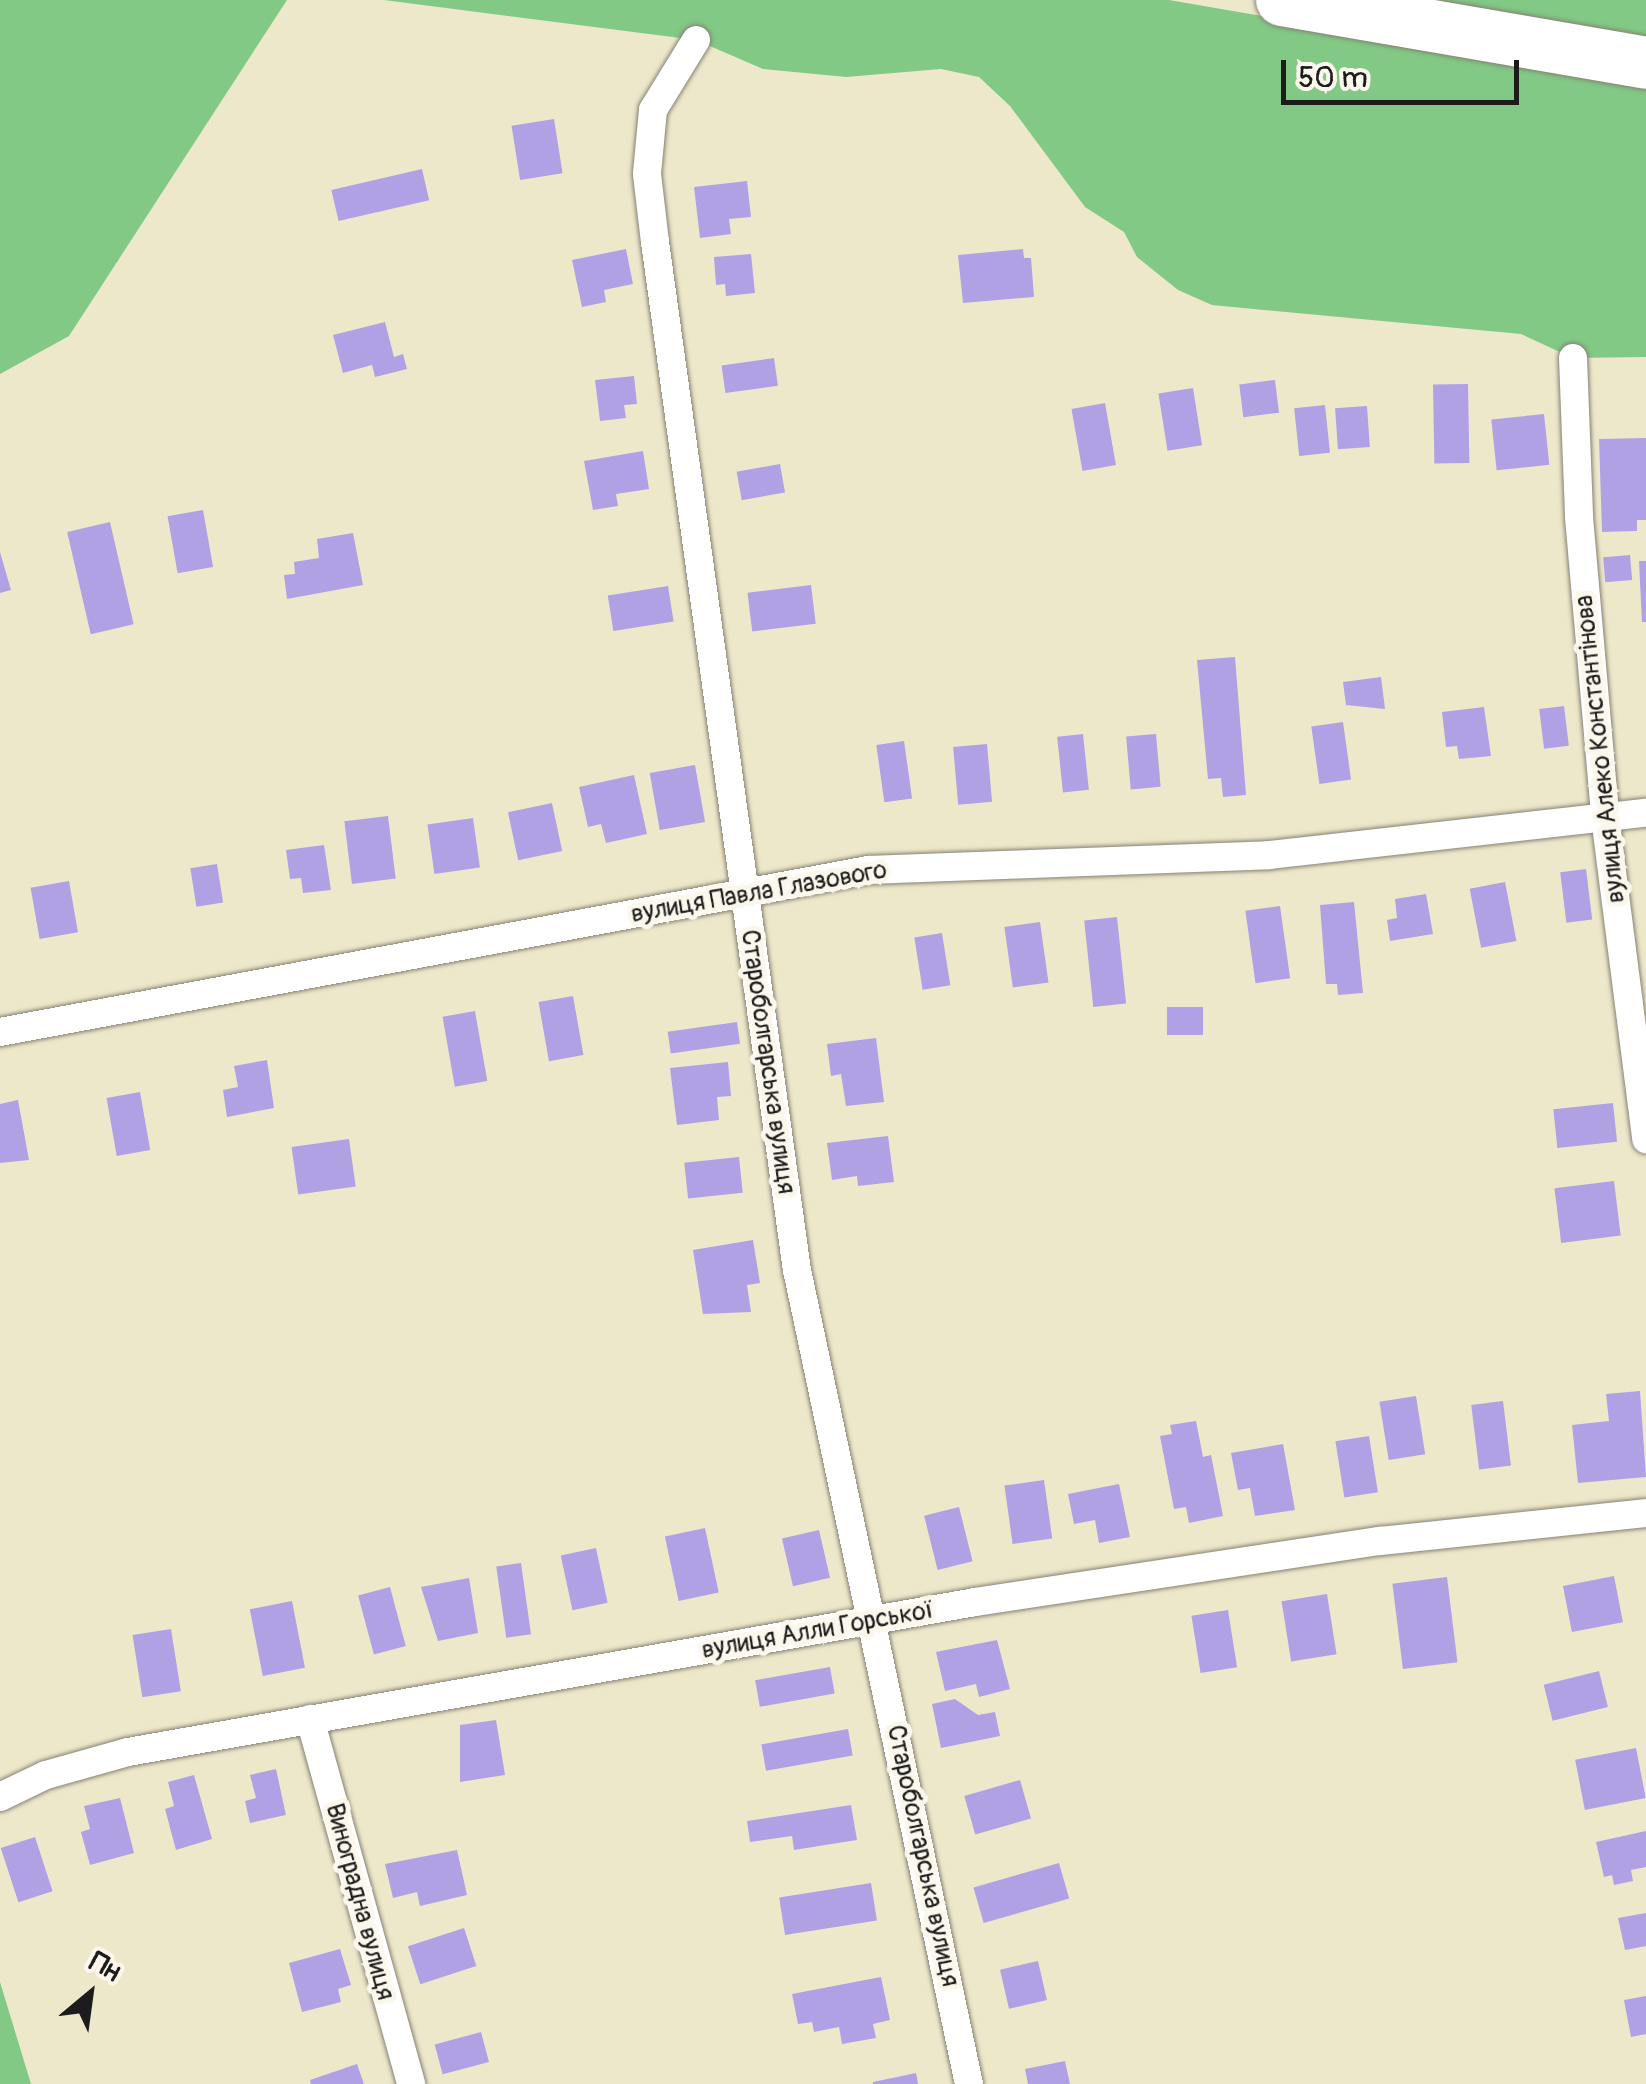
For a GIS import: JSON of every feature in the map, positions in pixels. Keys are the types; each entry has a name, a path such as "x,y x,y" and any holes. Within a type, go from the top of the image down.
{"highway":[{"path":"1282,0 1646,63"}],"street":[{"name":"Староболгарська вулиця","path":"696,40 653,110 647,174 797,1270 833,1464 874,1623 969,2084"},
{"name":"вулиця Алеко Константінова","path":"1573,358 1578,517 1605,817 1646,1139"},
{"name":"вулиця Павла Глазового","path":"0,1032 881,868 1270,854 1646,813"},
{"name":"вулиця Алли Горської","path":"0,1798 46,1775 128,1752 310,1719 1177,1569 1646,1513"},
{"name":"Виноградна вулиця","path":"310,1719 411,2084"}],"green space":[{"path":"0,0 287,0 69,336 0,374"},
{"path":"384,0 1169,0 1646,82 1646,357 1573,358 1521,334 1212,305 1178,290 1137,257 1124,232 1085,207 1010,106 979,77 941,69 846,77 763,69 696,40"},
{"path":"1359,0 1646,0 1646,50"},
{"path":"0,1982 31,2084 0,2084"}],"building":[{"path":"554,119 563,173 520,180 512,126"},
{"path":"422,169 429,200 339,221 331,190"},
{"path":"747,181 751,217 729,219 731,234 700,238 694,187"},
{"path":"626,249 633,284 604,290 606,302 582,307 572,260"},
{"path":"1023,249 1024,258 1031,258 1034,297 963,303 958,255"},
{"path":"751,254 755,293 726,296 725,284 716,285 714,257"},
{"path":"385,322 394,357 403,354 407,369 375,377 372,365 343,373 333,335"},
{"path":"774,358 778,386 725,393 722,365"},
{"path":"634,376 637,404 624,405 626,418 600,421 595,380"},
{"path":"1275,380 1279,413 1243,417 1239,384"},
{"path":"1468,384 1469,463 1434,464 1433,385"},
{"path":"1193,388 1202,445 1168,451 1158,393"},
{"path":"1105,403 1116,465 1082,471 1072,409"},
{"path":"1325,405 1330,453 1299,456 1294,408"},
{"path":"1367,406 1370,447 1338,449 1335,408"},
{"path":"1544,414 1549,465 1497,470 1491,420"},
{"path":"1646,438 1646,520 1637,520 1637,531 1602,532 1599,439"},
{"path":"643,451 649,489 616,494 618,506 593,510 584,461"},
{"path":"780,464 785,493 742,500 737,472"},
{"path":"203,510 213,567 178,573 168,516"},
{"path":"110,522 134,624 91,634 67,532"},
{"path":"353,533 363,585 287,599 284,575 295,574 294,562 319,558 317,539"},
{"path":"0,552 11,590 0,593"},
{"path":"1630,555 1632,580 1605,582 1603,557"},
{"path":"1639,561 1646,561 1646,622 1642,622"},
{"path":"811,585 816,624 752,632 747,593"},
{"path":"668,586 674,622 613,631 608,596"},
{"path":"1235,657 1246,795 1223,797 1221,778 1208,779 1197,660"},
{"path":"1381,677 1385,709 1346,705 1343,682"},
{"path":"1564,706 1569,746 1544,749 1539,709"},
{"path":"1484,707 1491,756 1459,759 1457,746 1446,747 1442,712"},
{"path":"1343,722 1351,779 1319,784 1311,726"},
{"path":"1083,734 1089,790 1063,792 1057,737"},
{"path":"1156,734 1161,787 1131,789 1126,737"},
{"path":"904,741 912,798 884,802 876,745"},
{"path":"987,744 992,802 958,805 953,747"},
{"path":"695,765 705,822 660,830 650,773"},
{"path":"634,775 647,834 606,843 601,824 588,827 579,787"},
{"path":"552,803 562,851 518,860 508,812"},
{"path":"388,816 396,879 352,884 344,821"},
{"path":"473,818 480,868 434,874 427,824"},
{"path":"324,845 331,890 303,893 301,878 290,879 286,850"},
{"path":"217,864 223,903 196,907 190,868"},
{"path":"1586,869 1592,920 1566,923 1560,872"},
{"path":"69,881 78,932 40,939 31,888"},
{"path":"1505,882 1516,941 1481,948 1470,889"},
{"path":"1426,894 1433,934 1390,941 1387,920 1397,918 1395,899"},
{"path":"1354,902 1363,993 1338,995 1337,984 1326,984 1320,905"},
{"path":"1280,906 1290,978 1256,983 1245,911"},
{"path":"1117,917 1126,1004 1093,1007 1084,920"},
{"path":"1040,922 1048,982 1013,987 1004,927"},
{"path":"942,933 950,985 923,990 914,937"},
{"path":"573,996 583,1055 549,1061 539,1002"},
{"path":"1167,1007 1203,1007 1203,1035 1167,1035"},
{"path":"475,1011 487,1081 455,1087 443,1017"},
{"path":"737,1022 740,1044 671,1054 668,1032"},
{"path":"876,1038 884,1102 846,1106 841,1074 831,1076 827,1044"},
{"path":"267,1060 274,1108 227,1117 223,1090 238,1087 234,1066"},
{"path":"728,1062 731,1096 717,1097 719,1120 677,1125 670,1068"},
{"path":"140,1092 150,1150 117,1156 107,1098"},
{"path":"18,1100 29,1160 0,1163 0,1104"},
{"path":"1613,1103 1617,1142 1557,1148 1553,1109"},
{"path":"888,1136 894,1182 858,1186 857,1176 832,1180 827,1143"},
{"path":"349,1139 356,1187 298,1195 292,1147"},
{"path":"739,1157 743,1193 688,1199 684,1163"},
{"path":"1614,1181 1621,1236 1561,1243 1554,1188"},
{"path":"753,1240 760,1283 747,1285 751,1312 703,1314 693,1250"},
{"path":"1640,1391 1646,1477 1578,1483 1572,1425 1609,1421 1606,1394"},
{"path":"1416,1396 1425,1454 1389,1460 1379,1402"},
{"path":"1503,1401 1511,1466 1479,1469 1471,1405"},
{"path":"1196,1421 1203,1457 1211,1455 1223,1516 1189,1523 1186,1507 1174,1509 1160,1436 1172,1434 1170,1425"},
{"path":"1369,1436 1378,1492 1344,1498 1335,1441"},
{"path":"1283,1444 1295,1510 1255,1516 1250,1488 1238,1490 1231,1453"},
{"path":"1044,1480 1052,1538 1013,1544 1004,1486"},
{"path":"1119,1484 1130,1537 1099,1543 1095,1520 1074,1524 1068,1494"},
{"path":"959,1507 973,1561 938,1570 924,1516"},
{"path":"705,1528 719,1593 679,1601 665,1537"},
{"path":"819,1530 830,1578 793,1586 782,1539"},
{"path":"596,1548 608,1603 572,1610 561,1555"},
{"path":"521,1563 531,1634 506,1638 496,1566"},
{"path":"1614,1576 1623,1622 1572,1632 1563,1586"},
{"path":"1447,1577 1457,1662 1403,1669 1392,1584"},
{"path":"469,1578 478,1633 438,1641 421,1587"},
{"path":"390,1587 406,1646 374,1654 358,1596"},
{"path":"1327,1594 1337,1654 1291,1661 1282,1601"},
{"path":"292,1601 305,1668 263,1676 250,1609"},
{"path":"1228,1610 1237,1667 1201,1673 1191,1616"},
{"path":"171,1629 181,1691 142,1697 132,1635"},
{"path":"997,1640 1010,1689 979,1697 976,1684 945,1691 936,1652"},
{"path":"830,1667 835,1694 760,1707 755,1680"},
{"path":"1599,1671 1608,1707 1553,1721 1544,1685"},
{"path":"955,1699 978,1715 995,1712 1000,1736 941,1748 932,1704"},
{"path":"496,1720 505,1775 460,1782 460,1725"},
{"path":"848,1729 853,1756 766,1771 761,1744"},
{"path":"1636,1748 1646,1798 1585,1810 1575,1760"},
{"path":"276,1769 286,1815 250,1823 245,1801 256,1798 250,1775"},
{"path":"194,1775 212,1839 176,1850 165,1809 174,1806 168,1782"},
{"path":"1020,1780 1031,1818 975,1834 964,1796"},
{"path":"120,1798 134,1853 90,1865 81,1832 90,1829 84,1806"},
{"path":"851,1805 857,1840 794,1850 792,1836 750,1842 747,1821"},
{"path":"1646,1831 1646,1867 1631,1870 1633,1881 1614,1885 1612,1875 1604,1877 1596,1842"},
{"path":"35,1837 53,1891 18,1902 1,1848"},
{"path":"457,1850 467,1895 420,1906 417,1892 393,1898 385,1864"},
{"path":"1059,1863 1069,1899 984,1923 973,1888"},
{"path":"871,1883 877,1921 785,1935 779,1898"},
{"path":"1646,1913 1646,1946 1625,1950 1618,1918"},
{"path":"464,1928 476,1966 420,1984 408,1946"},
{"path":"340,1949 351,1985 338,1989 341,2002 302,2012 289,1963"},
{"path":"1038,1961 1047,2000 1009,2009 1000,1970"},
{"path":"881,1977 890,2020 873,2024 876,2038 842,2044 839,2027 814,2032 812,2022 798,2024 792,1994"},
{"path":"1646,1996 1646,2034 1631,2037 1624,2000"},
{"path":"481,2032 489,2062 443,2074 435,2044"},
{"path":"1065,2061 1070,2084 1028,2084 1025,2069"},
{"path":"357,2064 364,2084 311,2084 310,2080"},
{"path":"916,2073 918,2084 873,2084 873,2082"}]}
